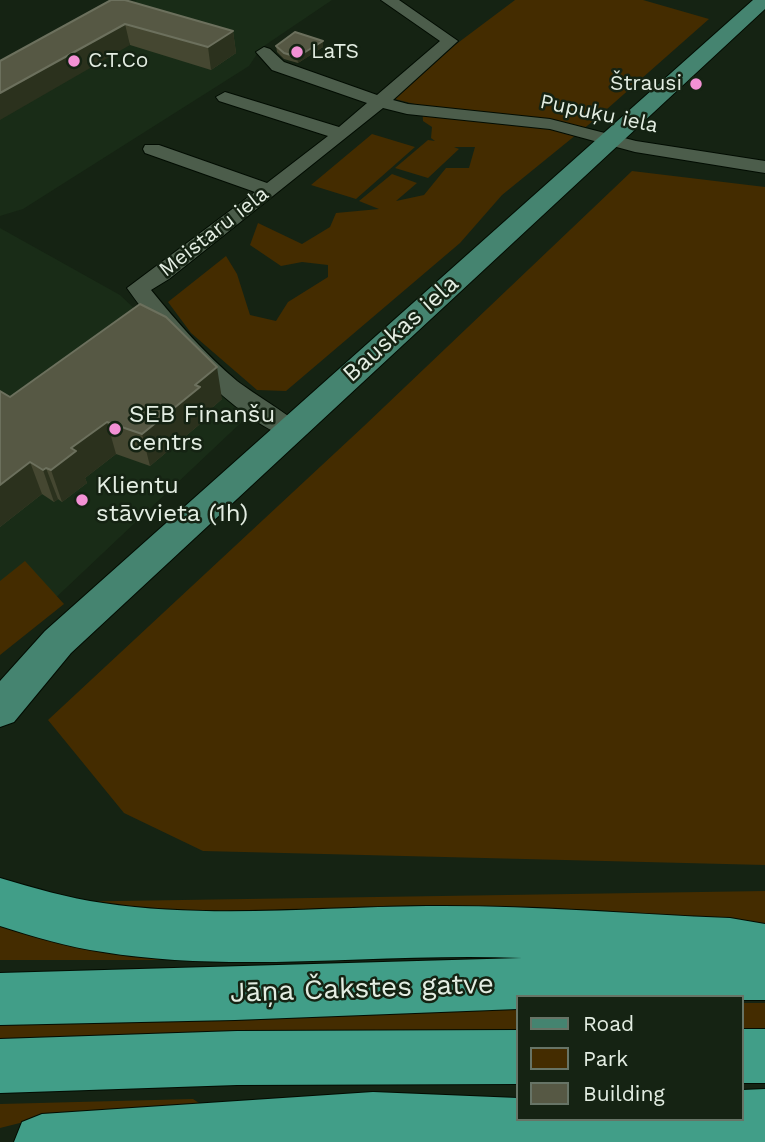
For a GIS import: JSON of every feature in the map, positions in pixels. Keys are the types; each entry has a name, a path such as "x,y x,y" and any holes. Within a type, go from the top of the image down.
{"highway":[{"path":"0,902 38,916 104,930 197,935 430,930 730,943 765,949"},
{"name":"Jāņa Čakstes gatve","path":"0,999 235,994 765,974"},
{"path":"0,1066 237,1058 516,1056"},
{"path":"744,1056 765,1056"},
{"path":"744,1118 765,1117"},
{"path":"42,1142 373,1120 516,1126 659,1121"}],"main road":[{"name":"Bauskas iela","path":"0,710 40,660 764,0"},
{"name":"Bauskas iela","path":"0,685 40,660"}],"street":[{"name":"Meistaru iela","path":"291,429 263,415 235,392 198,356 138,288 192,251 342,134 450,41 415,11 389,0"},
{"name":"Pupuķu iela","path":"264,52 278,66 407,109 550,124 658,151 765,166"},
{"path":"225,97 342,134"},
{"path":"152,149 268,190"}],"shaded area":[{"path":"137,0 332,0 261,48 249,66 23,209 0,216 0,70"},
{"path":"0,228 120,295 248,416 30,622 0,644"}],"green space":[{"path":"515,0 643,0 709,19 598,117 502,195 460,243 286,391 257,390 191,333 168,302 226,256 237,274 250,315 276,321 288,302 328,277 328,265 302,262 281,266 250,245 258,223 302,244 330,227 336,213 379,209 359,201 392,174 417,183 396,201 424,195 446,168 469,168 475,147 454,147 459,149 428,178 395,168 428,140 435,141 431,138 432,127 423,121 422,106 395,99 455,45"},
{"path":"372,134 415,147 356,199 311,185"},
{"path":"632,171 765,187 765,865 203,851 124,813 48,720 364,426"},
{"path":"25,561 64,604 0,655 0,581"},
{"path":"765,891 765,936 133,917 52,902"},
{"path":"0,921 197,960 0,960"},
{"path":"744,1003 765,1003 765,1038 744,1038"},
{"path":"516,1006 516,1041 0,1049 0,1013"},
{"path":"193,1099 205,1107 24,1122 0,1128 0,1104"}],"building":[{"path":"111,0 125,0 233,31 208,47 125,24 0,93 0,61"},
{"path":"295,32 323,41 297,57 284,53 276,46"},
{"name":"SEB Finanšu centrs","path":"140,304 166,317 217,367 195,385 200,387 142,434 107,422 71,448 76,451 51,470 43,470 30,462 0,485 0,391 10,397"}],"place":[{"name":"LaTS","path":"297,52"},
{"name":"C.T.Co","path":"74,61"},
{"name":"Štrausi","path":"696,84"},
{"name":"SEB Finanšu centrs","path":"115,429"},
{"name":"Klientu stāvvieta (1h)","path":"82,500"}]}
